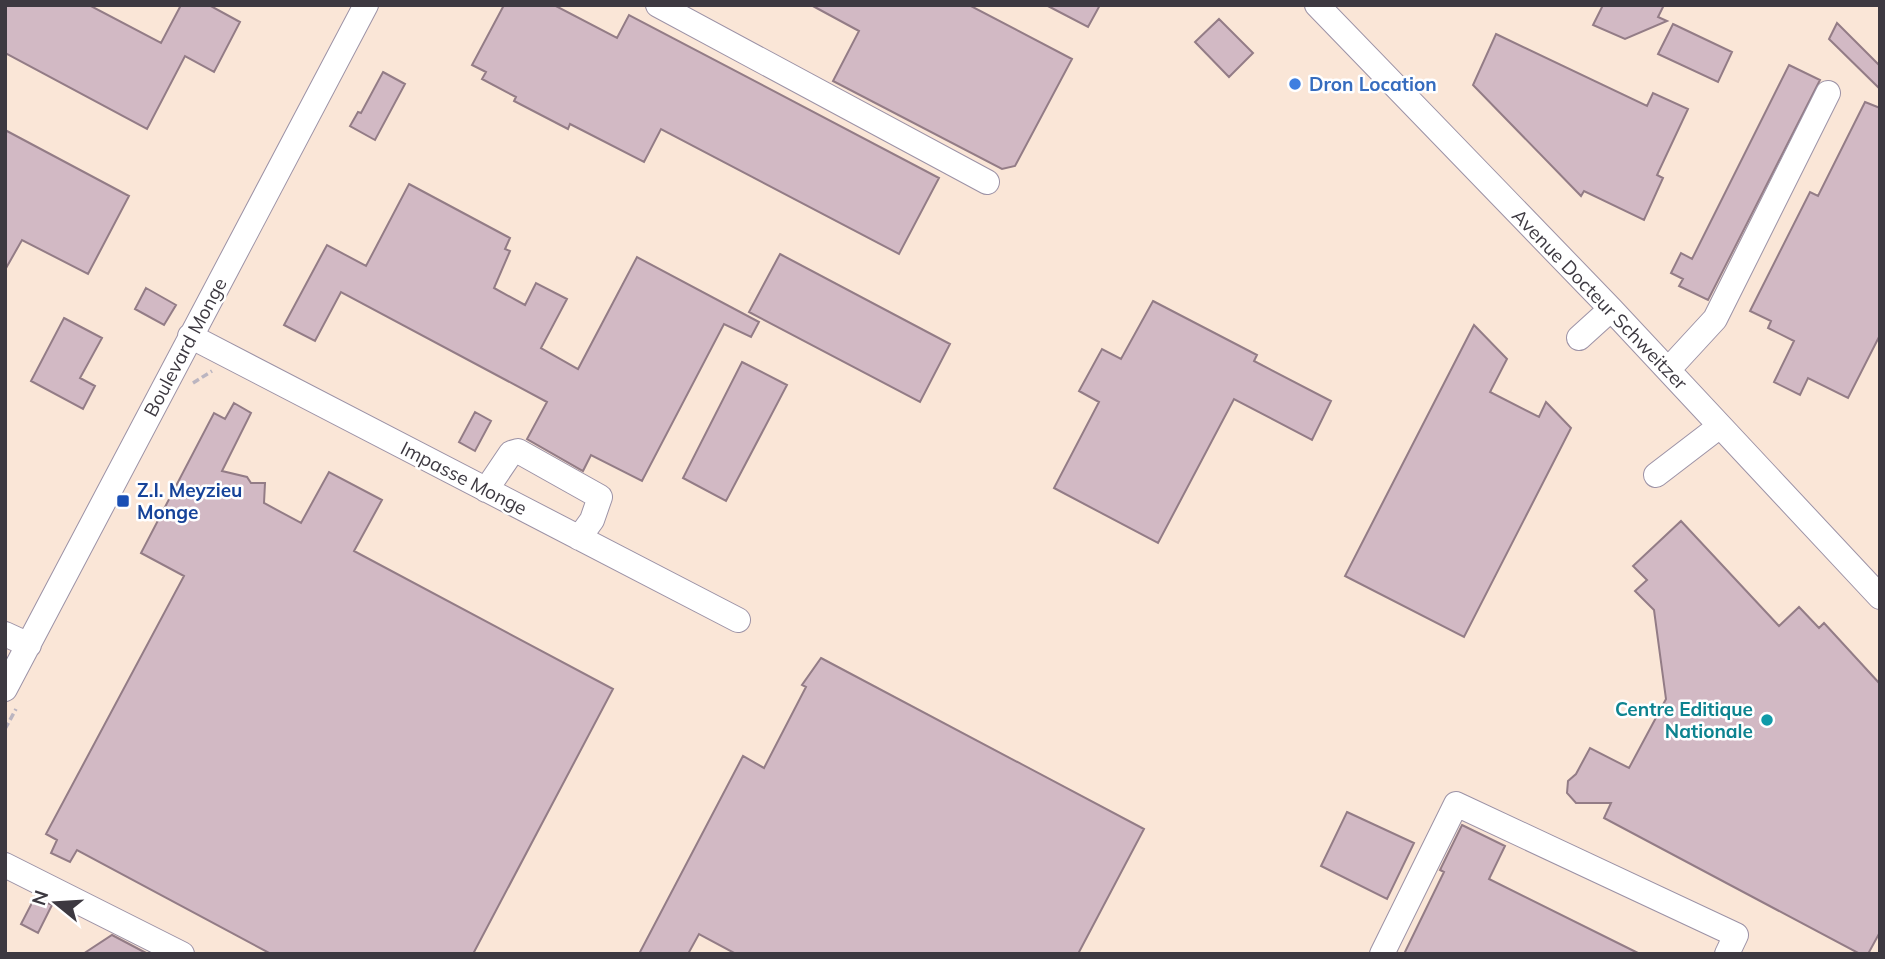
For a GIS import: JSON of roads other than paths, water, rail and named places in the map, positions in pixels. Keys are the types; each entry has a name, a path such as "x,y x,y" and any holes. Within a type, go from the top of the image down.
{"street":[{"name":"Boulevard Monge","path":"5,689 366,5"},
{"path":"658,5 986,182"},
{"name":"Avenue Docteur Schweitzer","path":"1317,5 1611,309 1880,597"},
{"path":"1668,370 1715,319 1828,93"},
{"path":"1579,338 1611,309"},
{"name":"Impasse Monge","path":"190,336 738,620"},
{"path":"1656,475 1720,426"},
{"path":"486,490 511,453 518,451 600,496 592,520 579,538"},
{"path":"5,634 29,645"},
{"path":"1382,954 1456,804 1737,934 1727,954"},
{"path":"5,865 182,954"}],"place":[{"name":"Dron Location","path":"1295,84"},
{"name":"Z.I. Meyzieu Monge","path":"123,501"},
{"name":"Centre Editique Nationale","path":"1767,720"}]}
